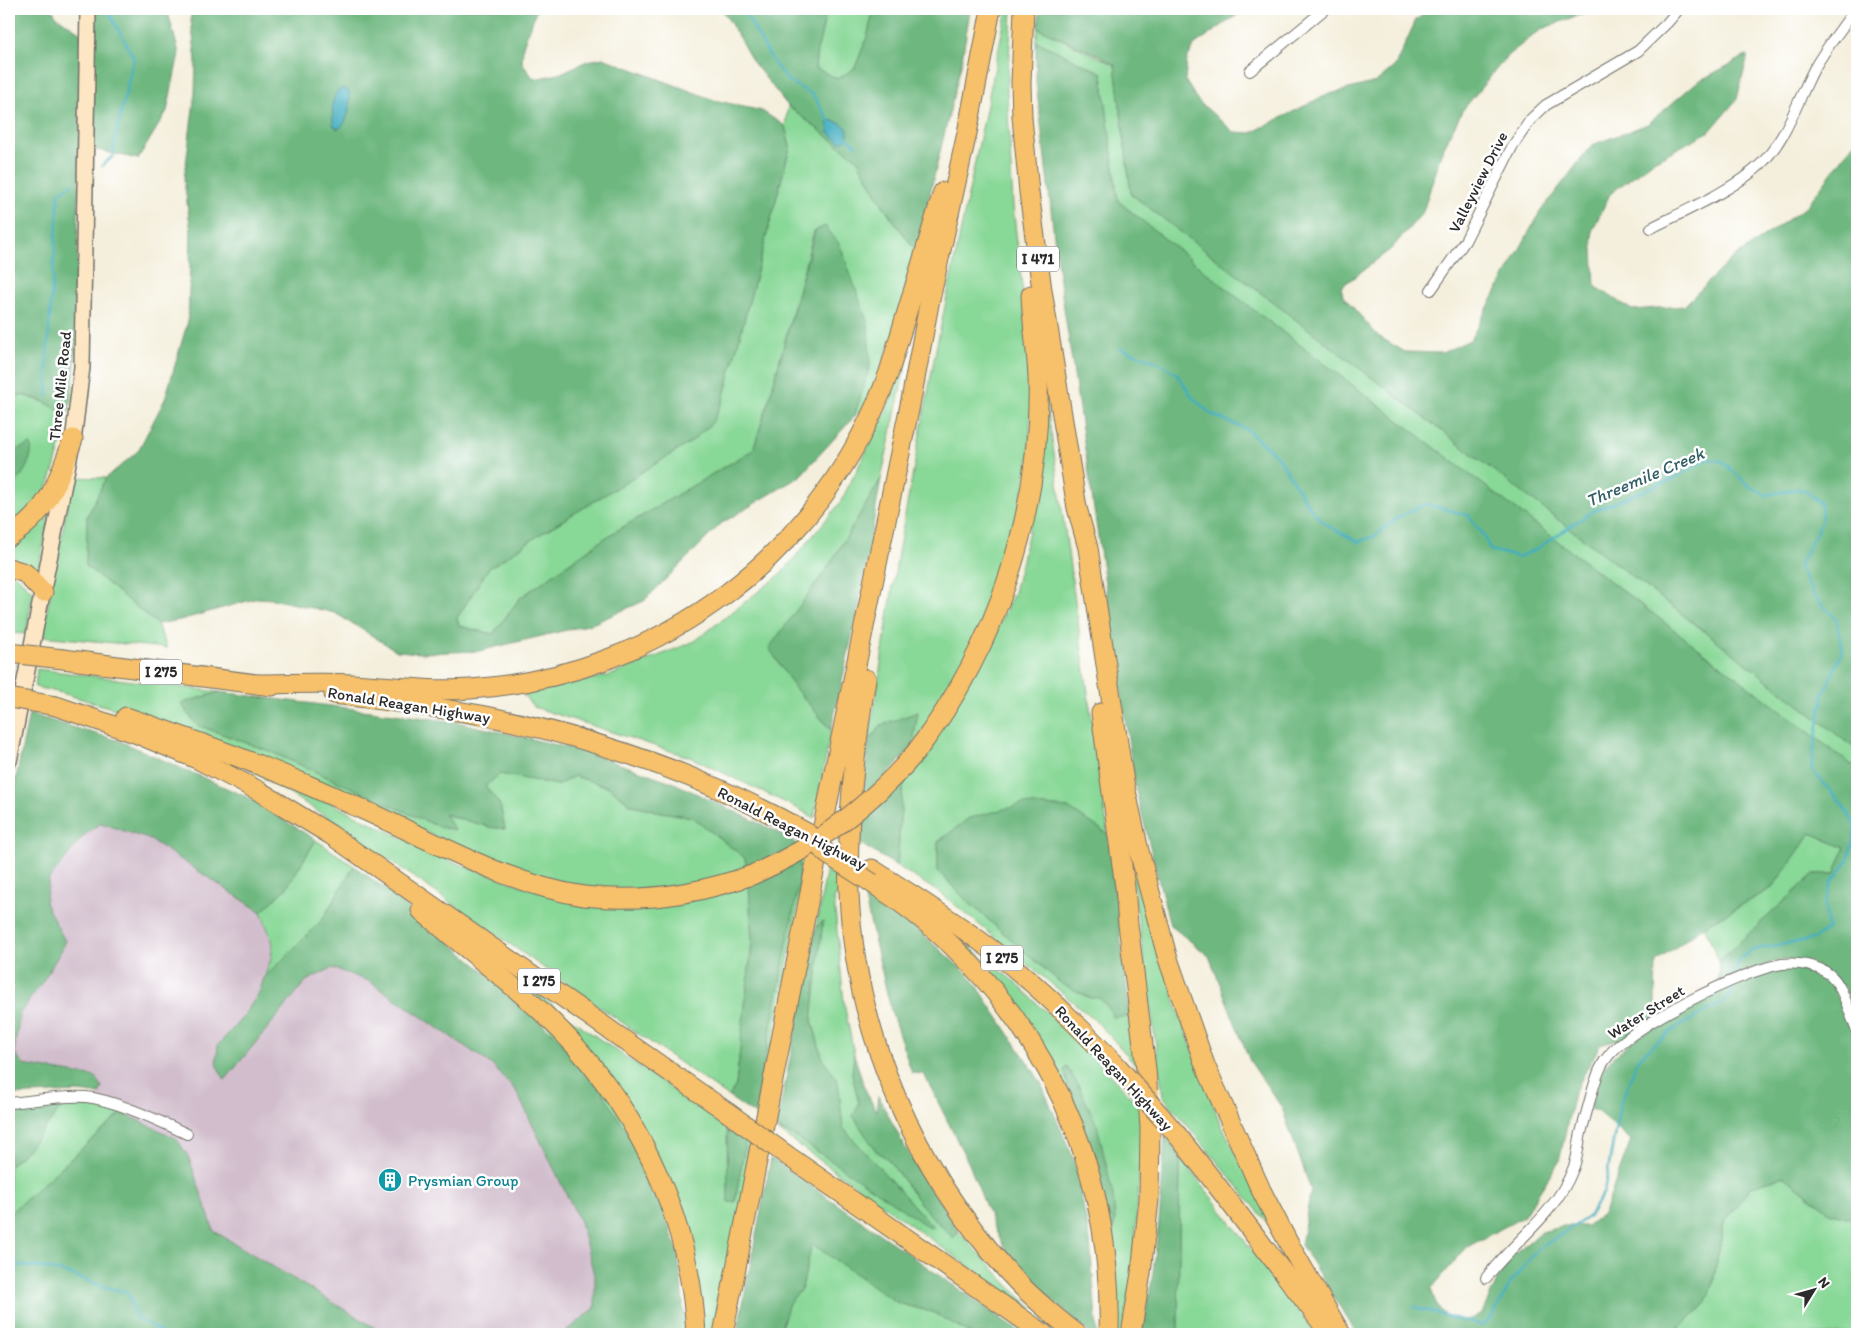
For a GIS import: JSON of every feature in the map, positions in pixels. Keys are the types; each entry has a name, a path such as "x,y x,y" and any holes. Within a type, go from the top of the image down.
{"highway":[{"path":"723,1334 831,786 877,571 929,304 992,9"},
{"name":"I 471","path":"1024,9 1020,83 1024,147 1042,290 1077,508"},
{"path":"259,684 351,684 404,688 470,689 537,680 604,660 651,641 690,619 738,585 776,552 810,513 835,480 858,443 889,372 933,222 950,170 967,133"},
{"path":"56,706 108,711 215,747 309,786 489,867 541,886 584,896 634,899 695,892 721,886 752,875 802,850 858,809 888,784 916,752 940,720 966,676 984,639 1002,595 1018,546 1028,502 1036,438 1038,379 1031,299 1024,147"},
{"path":"9,537 36,516 47,502 73,439"},
{"path":"1077,508 1078,546 1123,877 1147,1084 1151,1156 1149,1200 1141,1272 1130,1334"},
{"path":"1077,508 1088,548 1124,782 1157,922 1180,997 1205,1065 1261,1190 1289,1244 1341,1334"},
{"path":"9,568 25,573 43,592"},
{"path":"877,571 875,616 855,762 849,863 849,893 853,932 868,1017 883,1066 897,1100 915,1138 940,1182 960,1212 1011,1275 1074,1332"},
{"name":"Ronald Reagan Highway","path":"9,653 453,710 511,722 571,737 676,771 746,802 807,833 872,876 959,926 1009,964 1058,1007 1117,1066 1178,1136 1226,1196 1330,1334"},
{"name":"I 275","path":"9,698 56,706 135,733 226,773 289,809 352,850 1044,1334"},
{"path":"352,850 460,945 544,1015 590,1062 612,1092 650,1156 677,1225 691,1284 696,1334"},
{"path":"872,876 936,930 974,966 1000,997 1044,1063 1067,1111 1079,1142 1092,1188 1102,1237 1109,1310 1108,1334"}],"street":[{"name":"Three Mile Road","path":"9,761 78,408 82,367 88,9"},
{"path":"1250,71 1326,9"},
{"name":"Valleyview Drive","path":"1431,290 1465,241 1512,147 1531,119 1546,105 1638,51 1668,23 1679,9"},
{"path":"1651,228 1731,186 1756,168 1771,153 1786,129 1825,50 1855,9"},
{"name":"Water Street","path":"1486,1278 1553,1205 1573,1170 1586,1111 1596,1076 1603,1062 1614,1049 1646,1027 1721,986 1773,966 1794,964 1809,966 1829,974 1842,994 1857,1031"},
{"path":"9,1103 64,1097 93,1098 120,1106 187,1134"}],"shaded area":[{"path":"101,823 151,840 261,912 273,943 271,959 259,993 243,1018 218,1045 225,1079 306,981 332,968 369,981 491,1064 516,1091 580,1222 595,1278 595,1308 563,1334 385,1334 214,1231 189,1158 176,1138 122,1113 93,1108 102,1087 96,1077 23,1065 14,1052 20,1013 43,981 65,941 45,903 49,879 84,835"}],"green space":[{"path":"9,9 52,9 56,16 81,33 76,351 72,400 66,416 54,407 32,397 9,396"},
{"path":"94,9 167,9 179,53 167,111 138,159 93,149"},
{"path":"191,9 537,9 523,46 522,63 534,79 559,74 587,61 603,58 714,100 762,111 785,126 790,147 723,400 712,423 691,442 542,533 488,569 457,618 459,626 493,634 520,598 608,536 753,450 769,400 815,231 825,226 840,245 868,324 870,365 854,417 799,477 722,523 644,601 592,624 479,651 421,653 397,651 335,613 272,599 258,598 180,620 157,624 86,566 87,517 106,478 138,451 165,399 188,321 191,232 184,180 195,93 196,60"},
{"path":"721,9 827,9 815,68 838,79 855,68 867,37 874,9 966,9 970,11 961,65 916,251 884,207 857,159 788,106 753,62"},
{"path":"827,9 874,9 867,37 855,68 838,79 815,68"},
{"path":"1007,9 1012,9 1007,91 1013,206 1032,375 1029,460 1011,556 983,631 912,748 918,712 869,741 898,553 936,349"},
{"path":"1040,9 1246,9 1195,44 1187,59 1185,80 1198,101 1234,132 1251,133 1326,95 1376,82 1395,66 1416,20 1430,9 1590,9 1542,29 1508,55 1462,111 1441,153 1423,212 1391,249 1341,287 1343,296 1378,336 1405,352 1442,353 1470,340 1540,212 1592,145 1648,124 1697,82 1748,55 1737,99 1710,131 1652,162 1610,194 1592,231 1595,286 1632,310 1684,306 1729,261 1806,207 1857,139 1857,750 1729,650 1131,194 1115,65 1098,55 1038,28"},
{"path":"1038,28 1115,65 1131,194 1729,650 1857,750 1857,769 1238,298 1118,201 1102,73 1036,41"},
{"path":"1036,41 1102,73 1118,201 1238,298 1857,769 1857,928 1853,926 1850,945 1857,950 1857,1024 1844,987 1810,962 1778,960 1718,983 1719,961 1814,874 1834,874 1845,848 1811,833 1772,888 1704,926 1656,962 1655,1002 1660,1014 1622,1039 1600,1045 1574,1093 1559,1162 1523,1217 1467,1247 1431,1289 1436,1303 1442,1312 1451,1318 1465,1322 1482,1313 1500,1274 1517,1251 1542,1232 1563,1226 1587,1226 1604,1213 1631,1140 1598,1112 1590,1109 1602,1070 1610,1060 1631,1042 1713,993 1760,975 1788,968 1811,970 1828,981 1835,991 1857,1042 1857,1220 1829,1212 1784,1176 1752,1186 1724,1222 1712,1288 1703,1307 1671,1334 1357,1334 1301,1245 1311,1190 1282,1108 1250,1061 1209,956 1170,925 1136,791 1057,261 1036,82"},
{"path":"788,106 857,159 884,207 916,251 897,325 866,406 854,417 870,365 814,231 769,400 753,450 608,536 520,598 493,634 459,626 457,618 488,569 542,533 691,442 723,400 790,147 785,126"},
{"path":"907,359 881,479 830,564 770,648 795,688 831,730 814,818 692,758 534,707 524,696 530,692 611,675 695,641 782,573 840,503 884,416"},
{"path":"1045,390 1108,834 1068,808 969,818 938,842 938,871 968,902 1062,984 1100,998 1111,1011 1130,1017 1139,1068 1097,1022 1042,976 943,895 897,866 902,794 907,773 983,658 1014,593 1029,531"},
{"path":"19,394 55,406 66,416 55,465 41,500 32,512 9,528 9,488 12,486 16,450 9,461 9,396"},
{"path":"31,444 31,456 26,469 9,488 9,462 16,450"},
{"path":"73,477 106,478 87,517 86,566 157,624 167,648 42,636"},
{"path":"881,479 859,605 831,730 795,688 769,648 830,564"},
{"path":"51,510 38,571 36,573 9,562 9,543"},
{"path":"9,573 14,574 33,592 26,634 9,633"},
{"path":"37,669 220,692 182,703 197,725 269,751 439,827 454,829 443,814 489,827 505,829 500,805 485,786 500,774 558,785 574,776 609,787 630,804 656,811 692,817 745,858 747,871 695,885 620,893 549,882 125,712 35,687"},
{"path":"220,692 457,722 579,750 672,782 780,833 799,845 747,871 745,858 692,817 656,811 630,804 609,787 574,776 558,785 500,774 485,786 500,805 505,829 489,827 444,814 455,830 439,827 269,751 197,725 187,713 182,703"},
{"path":"918,712 912,748 862,801 869,741 881,725"},
{"path":"29,714 120,741 249,798 316,840 285,890 261,912 151,840 101,823 84,835 49,879 45,903 65,941 43,981 20,1013 14,1052 23,1065 96,1077 102,1087 99,1094 77,1092 9,1095 9,813"},
{"path":"244,766 314,795 450,861 558,898 635,908 689,901 749,885 752,943 736,1085 729,1097 332,820"},
{"path":"907,773 902,794 897,866 859,843 860,819"},
{"path":"1024,804 1068,808 1108,834 1130,1017 1113,1017 1111,1011 1100,998 1090,998 1062,984 968,902 938,871 938,842 969,818"},
{"path":"1811,833 1845,848 1834,874 1814,874 1719,961 1704,926 1772,888"},
{"path":"316,840 354,866 322,920 264,978 271,959 273,943 261,912 285,890"},
{"path":"808,854 758,1118 754,1114 800,877 799,858"},
{"path":"799,858 800,877 754,1114 729,1097 736,1085 752,943 749,885"},
{"path":"828,861 841,869 840,891 834,899 844,1003 854,1054 852,1074 859,1104 876,1151 887,1158 922,1206 953,1238 959,1232 1017,1294 1034,1309 999,1288 776,1129 795,1137 932,1226 843,1128 838,1082 822,1057 812,1020 822,922 816,928"},
{"path":"354,866 391,893 521,1002 588,1069 648,1166 678,1253 686,1334 563,1334 595,1308 595,1278 580,1222 516,1091 491,1064 369,981 332,968 306,981 225,1080 216,1064 218,1045 243,1017 259,993 264,978 322,920"},
{"path":"1138,872 1176,1005 1219,1120 1277,1234 1163,1096 1132,875"},
{"path":"857,878 972,978 1040,1081 1074,1160 1090,1240 1097,1334 1090,1334 1013,1264 994,1227 969,1164 924,1074 912,1073 892,1014 864,896"},
{"path":"823,921 812,1020 822,1057 838,1082 843,1128 933,1227 927,1226 796,1137 776,1129 816,928"},
{"path":"954,935 1016,983 1094,1058 1141,1108 1143,1119 1132,1282 1121,1334 1114,1334 1111,1244 1115,1220 1067,1068 1064,1070 1073,1103 1051,1055 1007,993"},
{"path":"528,987 585,1029 727,1127 729,1202 735,1202 746,1139 753,1144 716,1334 702,1334 691,1247 525,990"},
{"path":"854,1054 864,1087 876,1111 878,1096 906,1149 959,1232 953,1238 922,1206 887,1158 876,1151 853,1116 859,1104 852,1074"},
{"path":"1067,1067 1078,1085 1097,1125 1113,1194 1115,1220 1111,1244 1095,1165 1073,1103 1064,1070"},
{"path":"74,1104 122,1113 9,1214 9,1166 25,1152 63,1106"},
{"path":"63,1106 25,1152 9,1166 9,1111"},
{"path":"122,1113 176,1138 189,1158 214,1231 385,1334 9,1334 9,1214"},
{"path":"727,1127 746,1139 735,1202 728,1202"},
{"path":"1165,1136 1180,1156 1178,1334 1141,1334 1155,1260"},
{"path":"1180,1156 1316,1334 1178,1334"},
{"path":"771,1158 1023,1334 971,1334 935,1313 898,1303 812,1244 802,1288 789,1303 779,1334 737,1334"},
{"path":"1784,1176 1829,1212 1857,1220 1857,1334 1671,1334 1703,1307 1712,1288 1724,1222 1752,1186"},
{"path":"812,1243 898,1303 935,1313 971,1334 779,1334 789,1303 802,1288"}],"water":[{"path":"343,88 349,91 350,101 347,118 338,129 333,125 333,104 336,94"},
{"path":"829,120 840,123 847,128 848,135 844,141 840,142 829,133 827,122"}],"waterway":[{"path":"102,166 113,156 115,138 134,58 107,9"},
{"name":"Threemile Creek","path":"743,9 773,62 787,80 813,95 830,122"},
{"name":"Threemile Creek","path":"845,136 856,145"},
{"path":"48,396 47,356 59,193 72,184"},
{"name":"Threemile Creek","path":"1120,348 1157,362 1176,373 1193,398 1211,414 1246,429 1279,458 1309,507 1325,524 1358,542 1375,536 1397,518 1425,504 1468,515 1484,536 1490,550 1518,557 1535,550 1593,511 1675,478 1708,459 1722,461 1749,486 1767,495 1797,489 1808,492 1821,504 1822,521 1799,566 1814,596 1836,619 1843,650 1823,695 1811,769 1841,803 1856,827 1848,861 1831,883 1825,905 1828,929 1813,939 1751,950 1740,959 1733,974"},
{"name":"Threemile Creek","path":"1414,1307 1482,1326 1494,1314 1510,1284 1537,1250 1588,1217 1604,1192 1620,1104 1639,1057 1673,1030 1728,999 1734,987"},
{"name":"Threemile Creek","path":"9,1267 25,1265 28,1267 39,1267 66,1273 104,1287 127,1292 136,1318 160,1331 162,1334"}],"place":[{"name":"Prysmian Group","path":"390,1180"}]}
